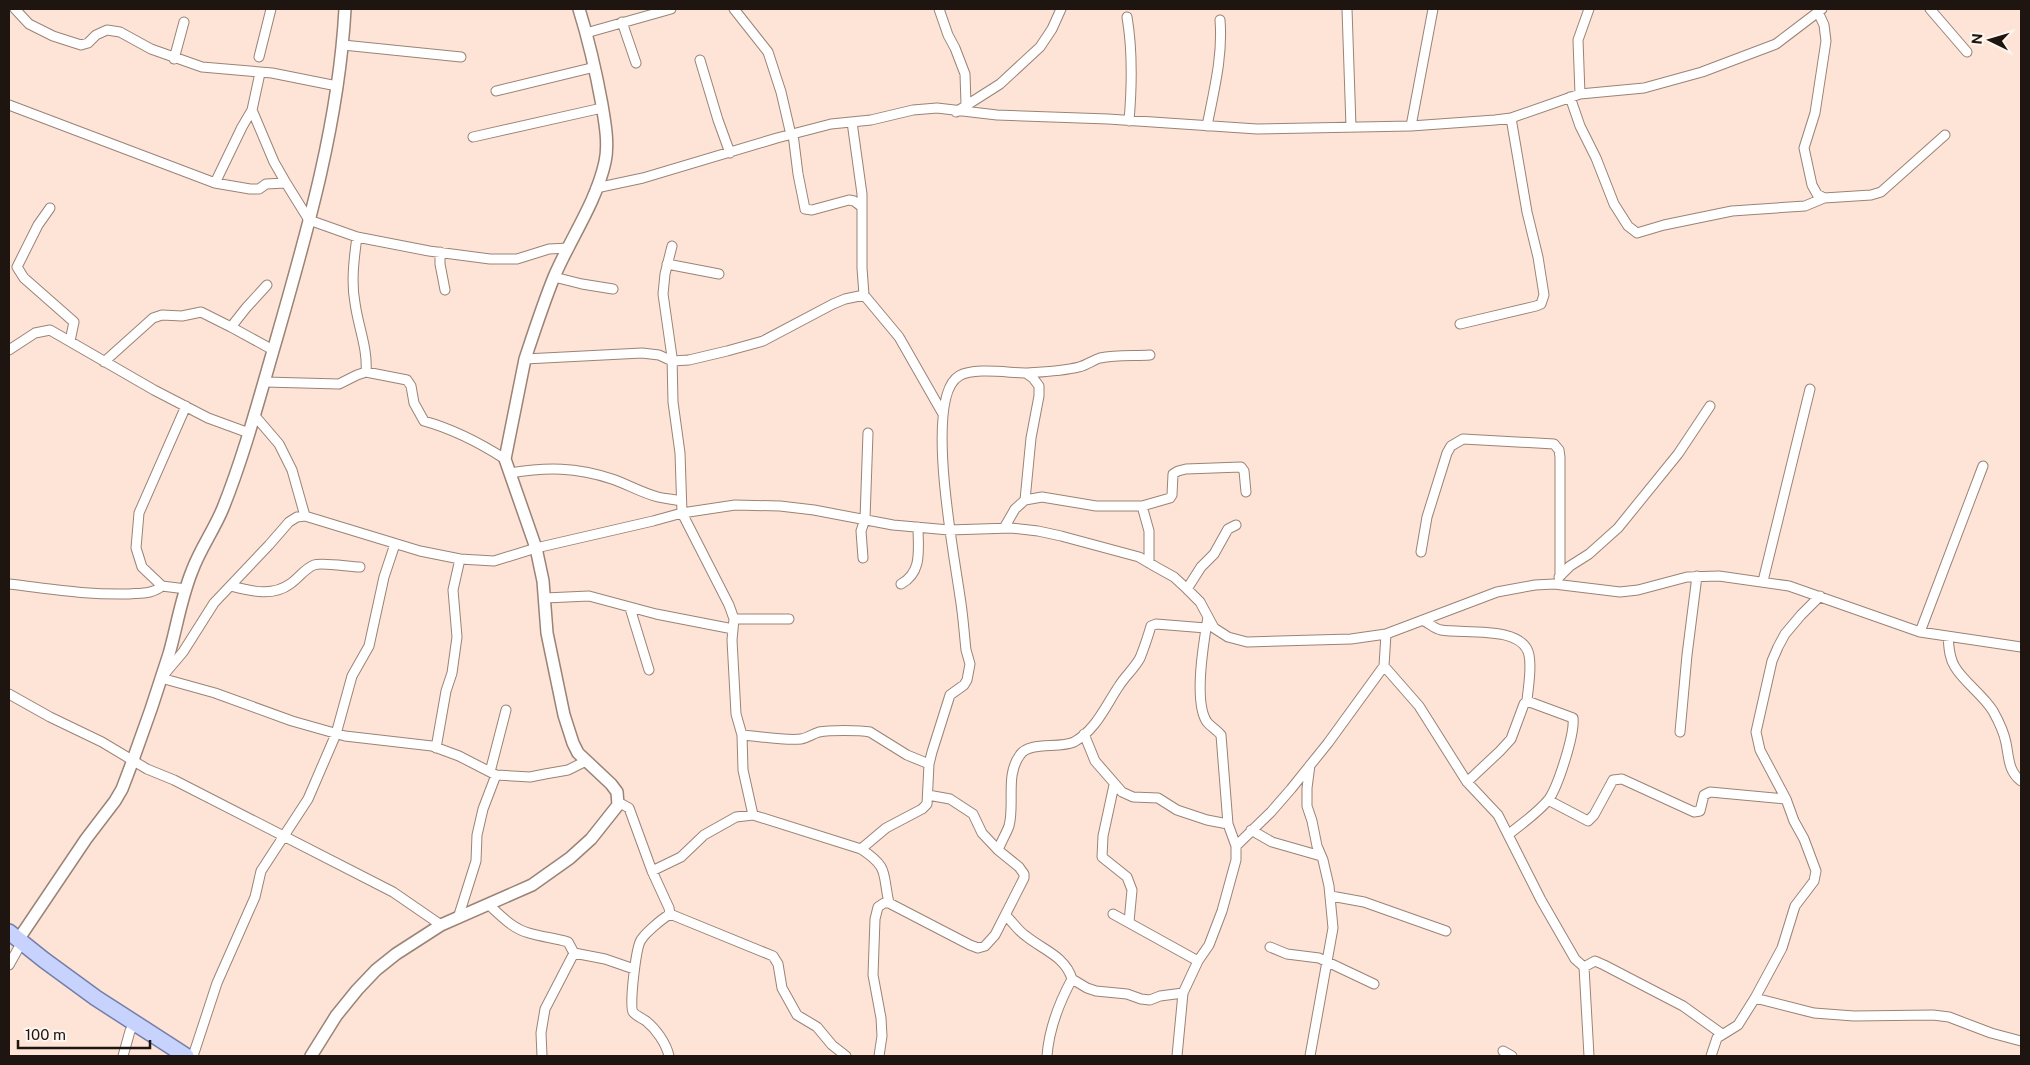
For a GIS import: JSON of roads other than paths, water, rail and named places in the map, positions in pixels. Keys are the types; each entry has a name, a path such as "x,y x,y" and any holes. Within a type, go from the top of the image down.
{"main road":[{"path":"14,941 44,960 170,1056"},
{"path":"132,1027 186,1056"}],"street":[{"path":"15,9 29,24 53,36 82,45 107,30 120,32 174,59 202,67 260,73 337,86"},
{"path":"259,57 271,9"},
{"path":"9,965 14,941 115,801 133,761 161,678 192,571 222,510 255,416 309,220 335,109 343,45 345,9"},
{"path":"311,1056 336,1016 376,970 408,944 441,925 532,885 570,858 591,839 607,816 616,808 618,802 617,792 611,784 578,753 573,743 564,715 547,633 545,598 536,548 506,460 525,360 554,277 596,188 605,161 606,144 595,67 579,9"},
{"path":"586,33 671,9"},
{"path":"734,9 768,52 792,134 805,208 812,210 849,200 862,207"},
{"path":"940,9 948,35 965,74 966,104"},
{"path":"956,112 1000,84 1040,47 1052,29 1061,9"},
{"path":"1348,9 1350,127"},
{"path":"1411,126 1433,9"},
{"path":"1589,9 1578,40 1575,96 1580,126 1596,158 1614,204 1633,231 1637,233 1664,224 1732,211 1805,206 1824,198 1881,192 1944,136"},
{"path":"1930,9 1967,52"},
{"path":"596,188 643,178 831,124 871,120 913,110 937,108 956,112 1043,118 1129,120 1257,129 1411,126 1511,118 1575,96 1644,88 1702,72 1776,44 1820,10 1826,42 1815,113 1804,148 1812,186 1816,194 1824,198"},
{"path":"1127,17 1132,77 1129,120"},
{"path":"1207,126 1219,67 1222,39 1220,20"},
{"path":"174,59 184,22"},
{"path":"622,22 636,63"},
{"path":"343,45 461,57"},
{"path":"700,60 730,152"},
{"path":"496,92 595,67"},
{"path":"215,182 252,110 260,73"},
{"path":"9,105 215,182 250,189 259,188 266,184 286,183"},
{"path":"473,137 602,108"},
{"path":"252,110 274,162 309,220 357,237 440,252 490,258 518,259 549,249 569,248"},
{"path":"1460,324 1536,306 1541,304 1544,295 1511,118"},
{"path":"852,122 862,194 864,295 899,337 943,415"},
{"path":"50,208 38,225 16,267 24,278 74,322 70,341"},
{"path":"357,237 354,301 368,358 366,372"},
{"path":"672,246 667,264 663,294 672,361 673,402 680,453 682,513 729,604 734,619 734,696 736,714 742,735 743,770 753,815"},
{"path":"440,252 440,264 445,290"},
{"path":"667,264 719,274"},
{"path":"554,277 582,284 613,288"},
{"path":"232,327 246,308 268,285"},
{"path":"525,360 642,353 659,355 672,361 699,358 763,341 839,302 864,295"},
{"path":"104,362 153,318 162,315 182,316 201,312 273,350"},
{"path":"9,350 35,333 50,330 104,362 208,418 249,433"},
{"path":"861,849 886,828 925,807 928,795 929,764 950,695 964,685 969,672 969,657 966,650 961,599 949,530 943,470 943,415 949,388 960,375 971,372 1026,372 1080,366 1098,359 1150,355"},
{"path":"265,382 339,384 366,372 407,380 411,386 414,403 424,421 445,427 483,445 506,460"},
{"path":"1025,500 1031,438 1039,396 1039,386 1026,372"},
{"path":"1764,581 1810,389"},
{"path":"186,406 139,513 136,548 142,567 162,586 186,589"},
{"path":"1557,580 1570,566 1589,554 1618,528 1678,454 1710,406"},
{"path":"255,416 280,444 292,470 305,516"},
{"path":"863,558 861,531 865,518 868,433"},
{"path":"1421,552 1427,517 1447,453 1451,446 1463,439 1554,444 1559,450 1560,457 1557,580"},
{"path":"1920,632 1983,466"},
{"path":"1004,528 1015,509 1025,500 1042,497 1096,506 1142,506 1170,498 1173,474 1186,469 1241,467 1244,471 1246,492"},
{"path":"510,473 539,468 559,468 588,472 658,497 681,501"},
{"path":"161,678 183,652 214,603 289,522 297,517 305,516 395,544 460,559 494,561 536,548 682,513 735,505 764,505 814,510 893,524 949,530 1004,528 1061,536 1139,557 1174,576 1200,602 1214,628 1237,641 1335,640 1386,634 1497,592 1557,580 1620,592 1638,590 1697,576 1719,576 1789,586 1920,632 2021,647"},
{"path":"1142,506 1150,531 1149,563"},
{"path":"1187,589 1202,567 1214,554 1228,529 1236,525"},
{"path":"901,584 910,579 916,570 918,527"},
{"path":"193,1056 216,983 255,897 261,871 308,799 336,734 352,676 369,646 384,577 395,544"},
{"path":"436,748 446,691 452,674 457,637 453,590 460,559"},
{"path":"231,586 262,593 290,584 306,569 317,564 360,567"},
{"path":"1680,732 1697,576"},
{"path":"9,584 78,594 101,595 150,593 162,586"},
{"path":"545,598 589,596 630,608 733,629"},
{"path":"1711,1056 1717,1038 1738,1025 1756,998 1782,948 1795,906 1814,881 1816,871 1786,799 1760,750 1756,726 1772,661 1778,647 1790,627 1820,596"},
{"path":"630,608 649,670"},
{"path":"1177,1056 1183,993 1208,945 1222,911 1236,860 1236,846 1228,824 1222,735 1207,722 1202,707 1201,664 1208,616"},
{"path":"734,619 789,619"},
{"path":"1424,621 1440,630 1487,632 1512,637 1522,643 1530,657 1527,701 1524,704 1511,739 1467,782"},
{"path":"998,850 1009,825 1014,765 1021,753 1028,748 1073,742 1084,734 1097,721 1120,684 1132,670 1139,658 1151,626 1156,624 1206,628"},
{"path":"1236,846 1271,812 1310,765 1384,666 1386,634"},
{"path":"1948,637 1950,656 1955,667 1993,710 2006,744 2010,766 2016,777 2021,781"},
{"path":"1384,666 1419,706 1467,782 1498,815 1560,934 1575,959 1584,967 1589,1056"},
{"path":"161,678 215,693 292,721 336,734 420,744 436,748 459,756 493,773 530,777 568,770 586,761"},
{"path":"9,694 50,717 102,742 133,761 393,892 441,925"},
{"path":"1508,836 1548,800 1555,788 1567,753 1574,720 1527,701"},
{"path":"458,918 476,861 477,835 493,773 506,710"},
{"path":"742,735 798,740 809,738 819,732 831,730 864,731 870,732 907,755 929,764"},
{"path":"1084,734 1095,761 1122,792 1133,797 1158,798 1177,810 1207,820 1228,824"},
{"path":"1310,765 1307,806 1330,896 1333,928 1310,1056"},
{"path":"1548,800 1588,821 1594,815 1613,780 1617,779 1622,779 1694,812 1700,810 1704,796 1710,792 1786,799"},
{"path":"1114,785 1103,836 1102,857 1119,869 1127,878 1132,890 1129,922"},
{"path":"879,1056 882,1036 873,976 878,907 889,903 978,948 985,946 995,936 1024,878 1024,874 982,833 973,814 950,799 928,795"},
{"path":"618,802 629,808 670,914 773,956 778,964 782,988 797,1015 816,1027 832,1045 846,1056"},
{"path":"652,871 681,857 704,835 736,817 753,815 861,849 876,859 884,870 889,903"},
{"path":"1251,830 1272,842 1321,856"},
{"path":"1330,896 1364,902 1446,931"},
{"path":"489,905 510,924 528,933 549,936 568,942 574,953"},
{"path":"669,1056 662,1040 653,1027 634,1013 631,1005 638,945 642,938 670,914"},
{"path":"1113,914 1198,961"},
{"path":"1006,916 1024,935 1052,951 1069,969 1072,979 1055,1018 1048,1040 1047,1056"},
{"path":"1270,947 1287,954 1319,958 1374,984"},
{"path":"574,953 605,959 634,969"},
{"path":"542,1056 541,1033 545,1009 574,953"},
{"path":"1584,967 1595,961 1604,965 1682,1006 1722,1034"},
{"path":"1072,979 1096,991 1127,994 1141,999 1150,1000 1160,996 1183,993"},
{"path":"1756,998 1814,1013 1854,1016 1933,1015 1949,1017 2021,1042"},
{"path":"123,1056 132,1027"},
{"path":"1503,1052 1512,1056"}]}
